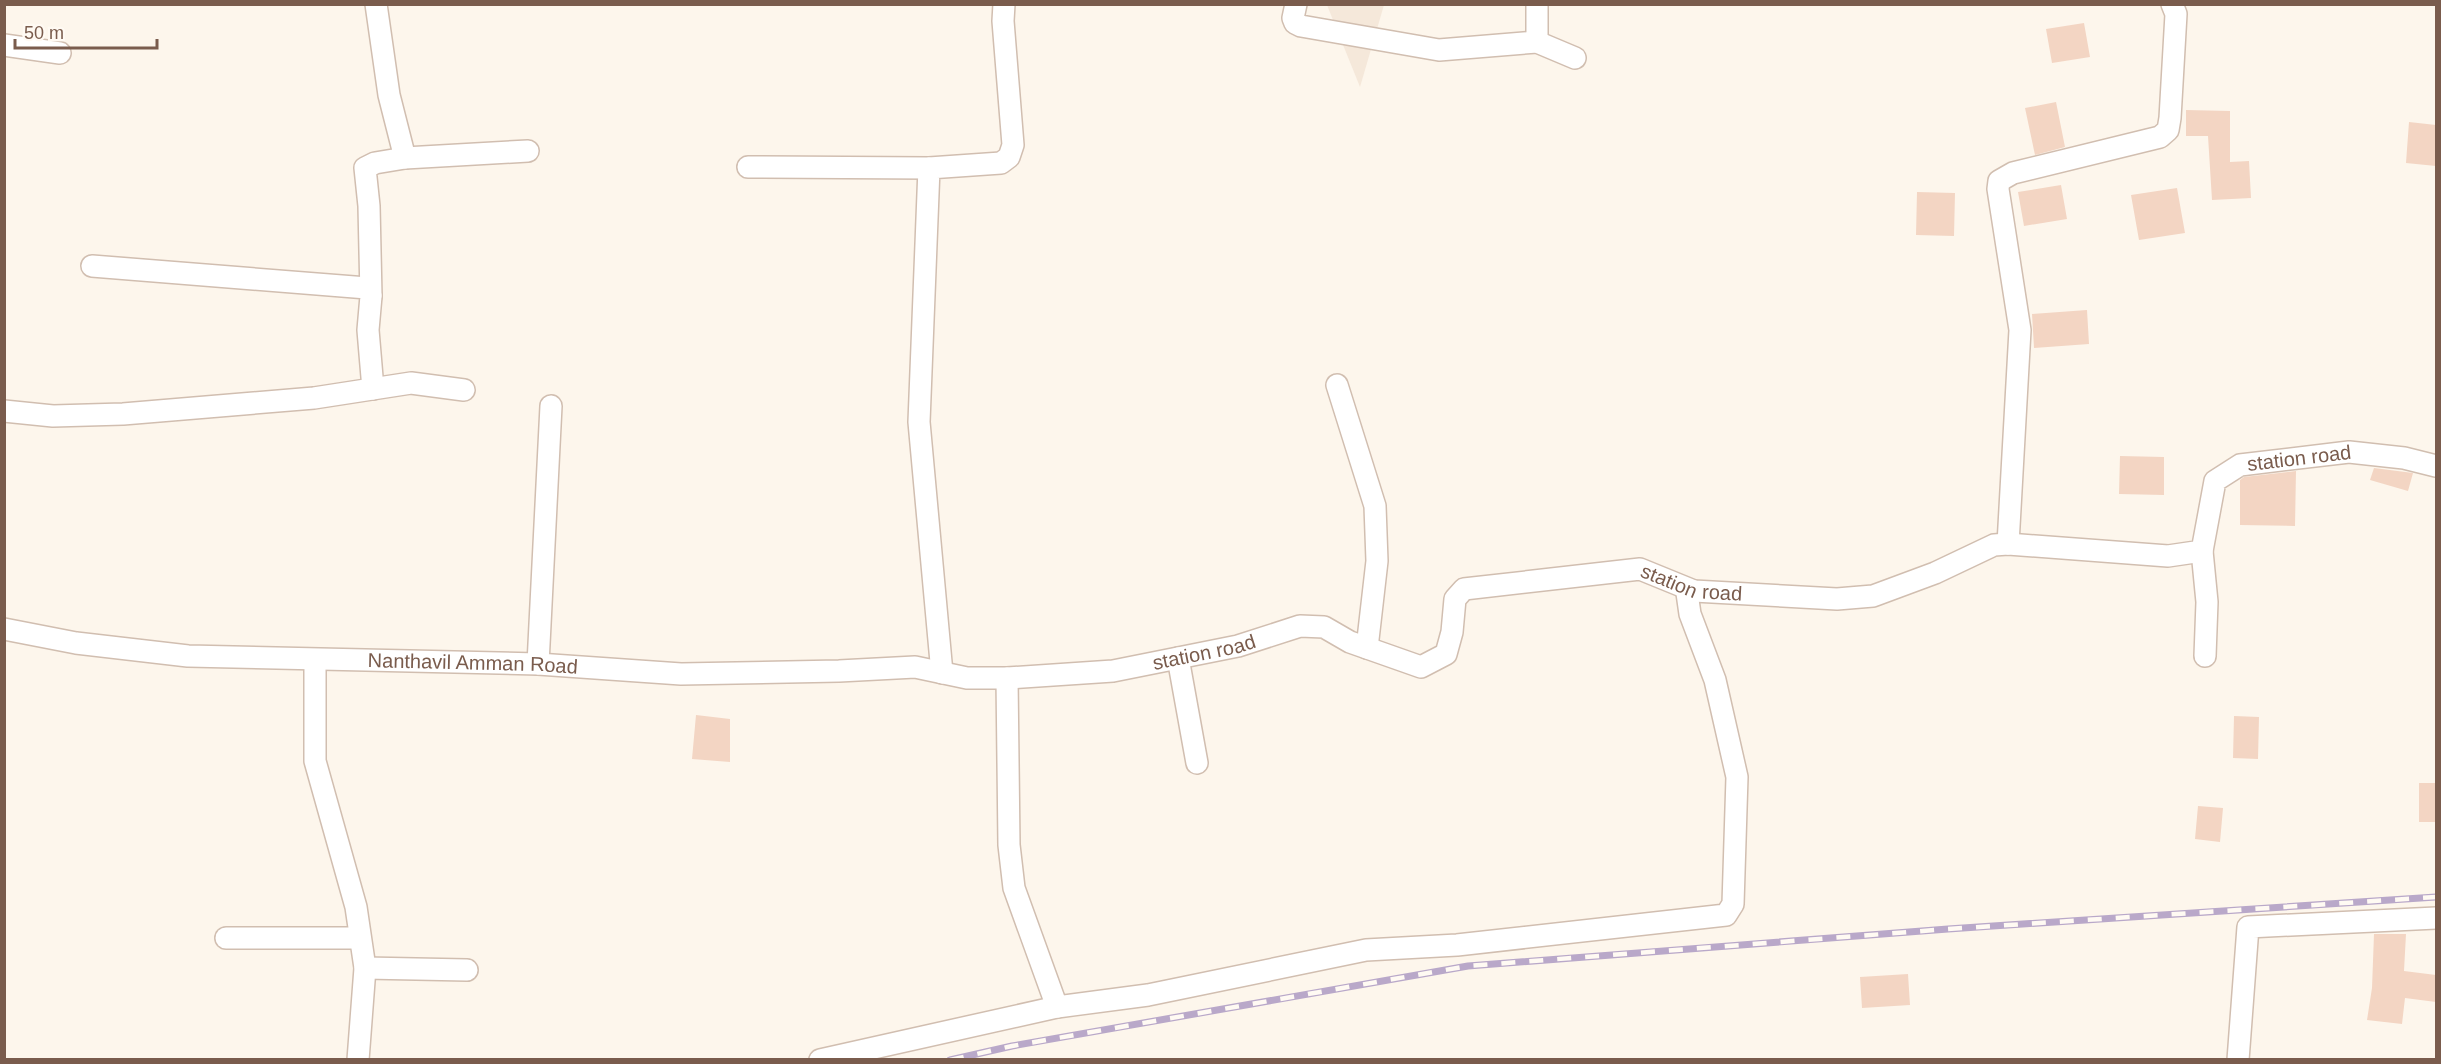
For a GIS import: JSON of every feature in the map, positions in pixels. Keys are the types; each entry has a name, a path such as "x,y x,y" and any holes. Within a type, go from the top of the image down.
{"street":[{"path":"376,4 389,95 405,158"},
{"path":"748,168 929,168 1001,163 1009,157 1013,145 1003,21 1004,4"},
{"path":"1296,4 1293,18 1295,23 1301,26 1439,50 1537,42 1575,58"},
{"path":"1537,4 1537,42"},
{"path":"2008,543 2019,330 1998,189 1999,181 2013,173 2160,137 2168,130 2176,14 2172,4"},
{"path":"4,45 60,53"},
{"path":"373,388 368,330 371,296 369,206 365,168 375,163 405,158 528,151"},
{"path":"929,168 919,422 942,673"},
{"path":"92,266 303,284 358,286 367,288 371,296"},
{"path":"4,411 53,416 123,414 314,398 411,383 464,390"},
{"path":"1337,385 1375,506 1377,561 1367,648"},
{"path":"538,664 551,406"},
{"name":"station road","path":"942,673 967,678 1007,678 1113,671 1238,646 1300,626 1324,627 1350,642 1421,667 1446,654 1452,632 1455,599 1464,589 1640,568 1694,591 1837,599 1873,596 1935,573 1994,545 2008,543 2168,556 2202,551 2215,481 2240,465 2349,452 2404,458 2436,466"},
{"path":"2202,551 2207,602 2205,656"},
{"path":"820,1059 1057,1007 1148,995 1366,950 1457,945 1726,915 1733,904 1737,777 1715,680 1690,614 1688,593 1694,591"},
{"name":"Nanthavil Amman Road","path":"4,629 76,643 188,656 538,664 681,674 915,667 942,673"},
{"path":"1178,658 1197,763"},
{"path":"315,660 315,761 356,906 365,968 358,1059"},
{"path":"1007,678 1009,845 1014,888 1057,1007"},
{"path":"2238,1059 2248,927 2436,918"},
{"path":"226,938 360,939"},
{"path":"365,968 467,970"}],"shaded area":[{"path":"1327,5 1384,5 1360,87"}],"building":[{"path":"2084,23 2090,57 2052,63 2046,29"},
{"path":"2056,102 2065,147 2035,155 2025,108"},
{"path":"2186,110 2230,111 2230,162 2249,161 2251,198 2212,200 2208,136 2186,136"},
{"path":"2409,122 2436,125 2436,166 2406,163"},
{"path":"2061,185 2067,219 2024,226 2018,192"},
{"path":"2177,188 2185,233 2139,240 2131,195"},
{"path":"1917,192 1955,193 1954,236 1916,235"},
{"path":"2087,310 2089,344 2034,348 2032,314"},
{"path":"2120,456 2164,457 2164,495 2119,494"},
{"path":"2374,468 2413,473 2408,491 2370,480"},
{"path":"2296,471 2295,526 2240,525 2240,480 2244,477"},
{"path":"696,715 730,719 730,762 692,759"},
{"path":"2234,716 2259,717 2258,759 2233,758"},
{"path":"2419,783 2436,783 2436,822 2419,822"},
{"path":"2198,806 2223,808 2220,842 2195,839"},
{"path":"2374,934 2406,934 2404,971 2436,975 2436,1002 2405,998 2402,1024 2367,1020 2372,988"},
{"path":"1908,974 1910,1005 1862,1008 1860,977"}],"railway":[{"path":"950,1060 1012,1046 1468,966 1948,929 2436,897"}]}
